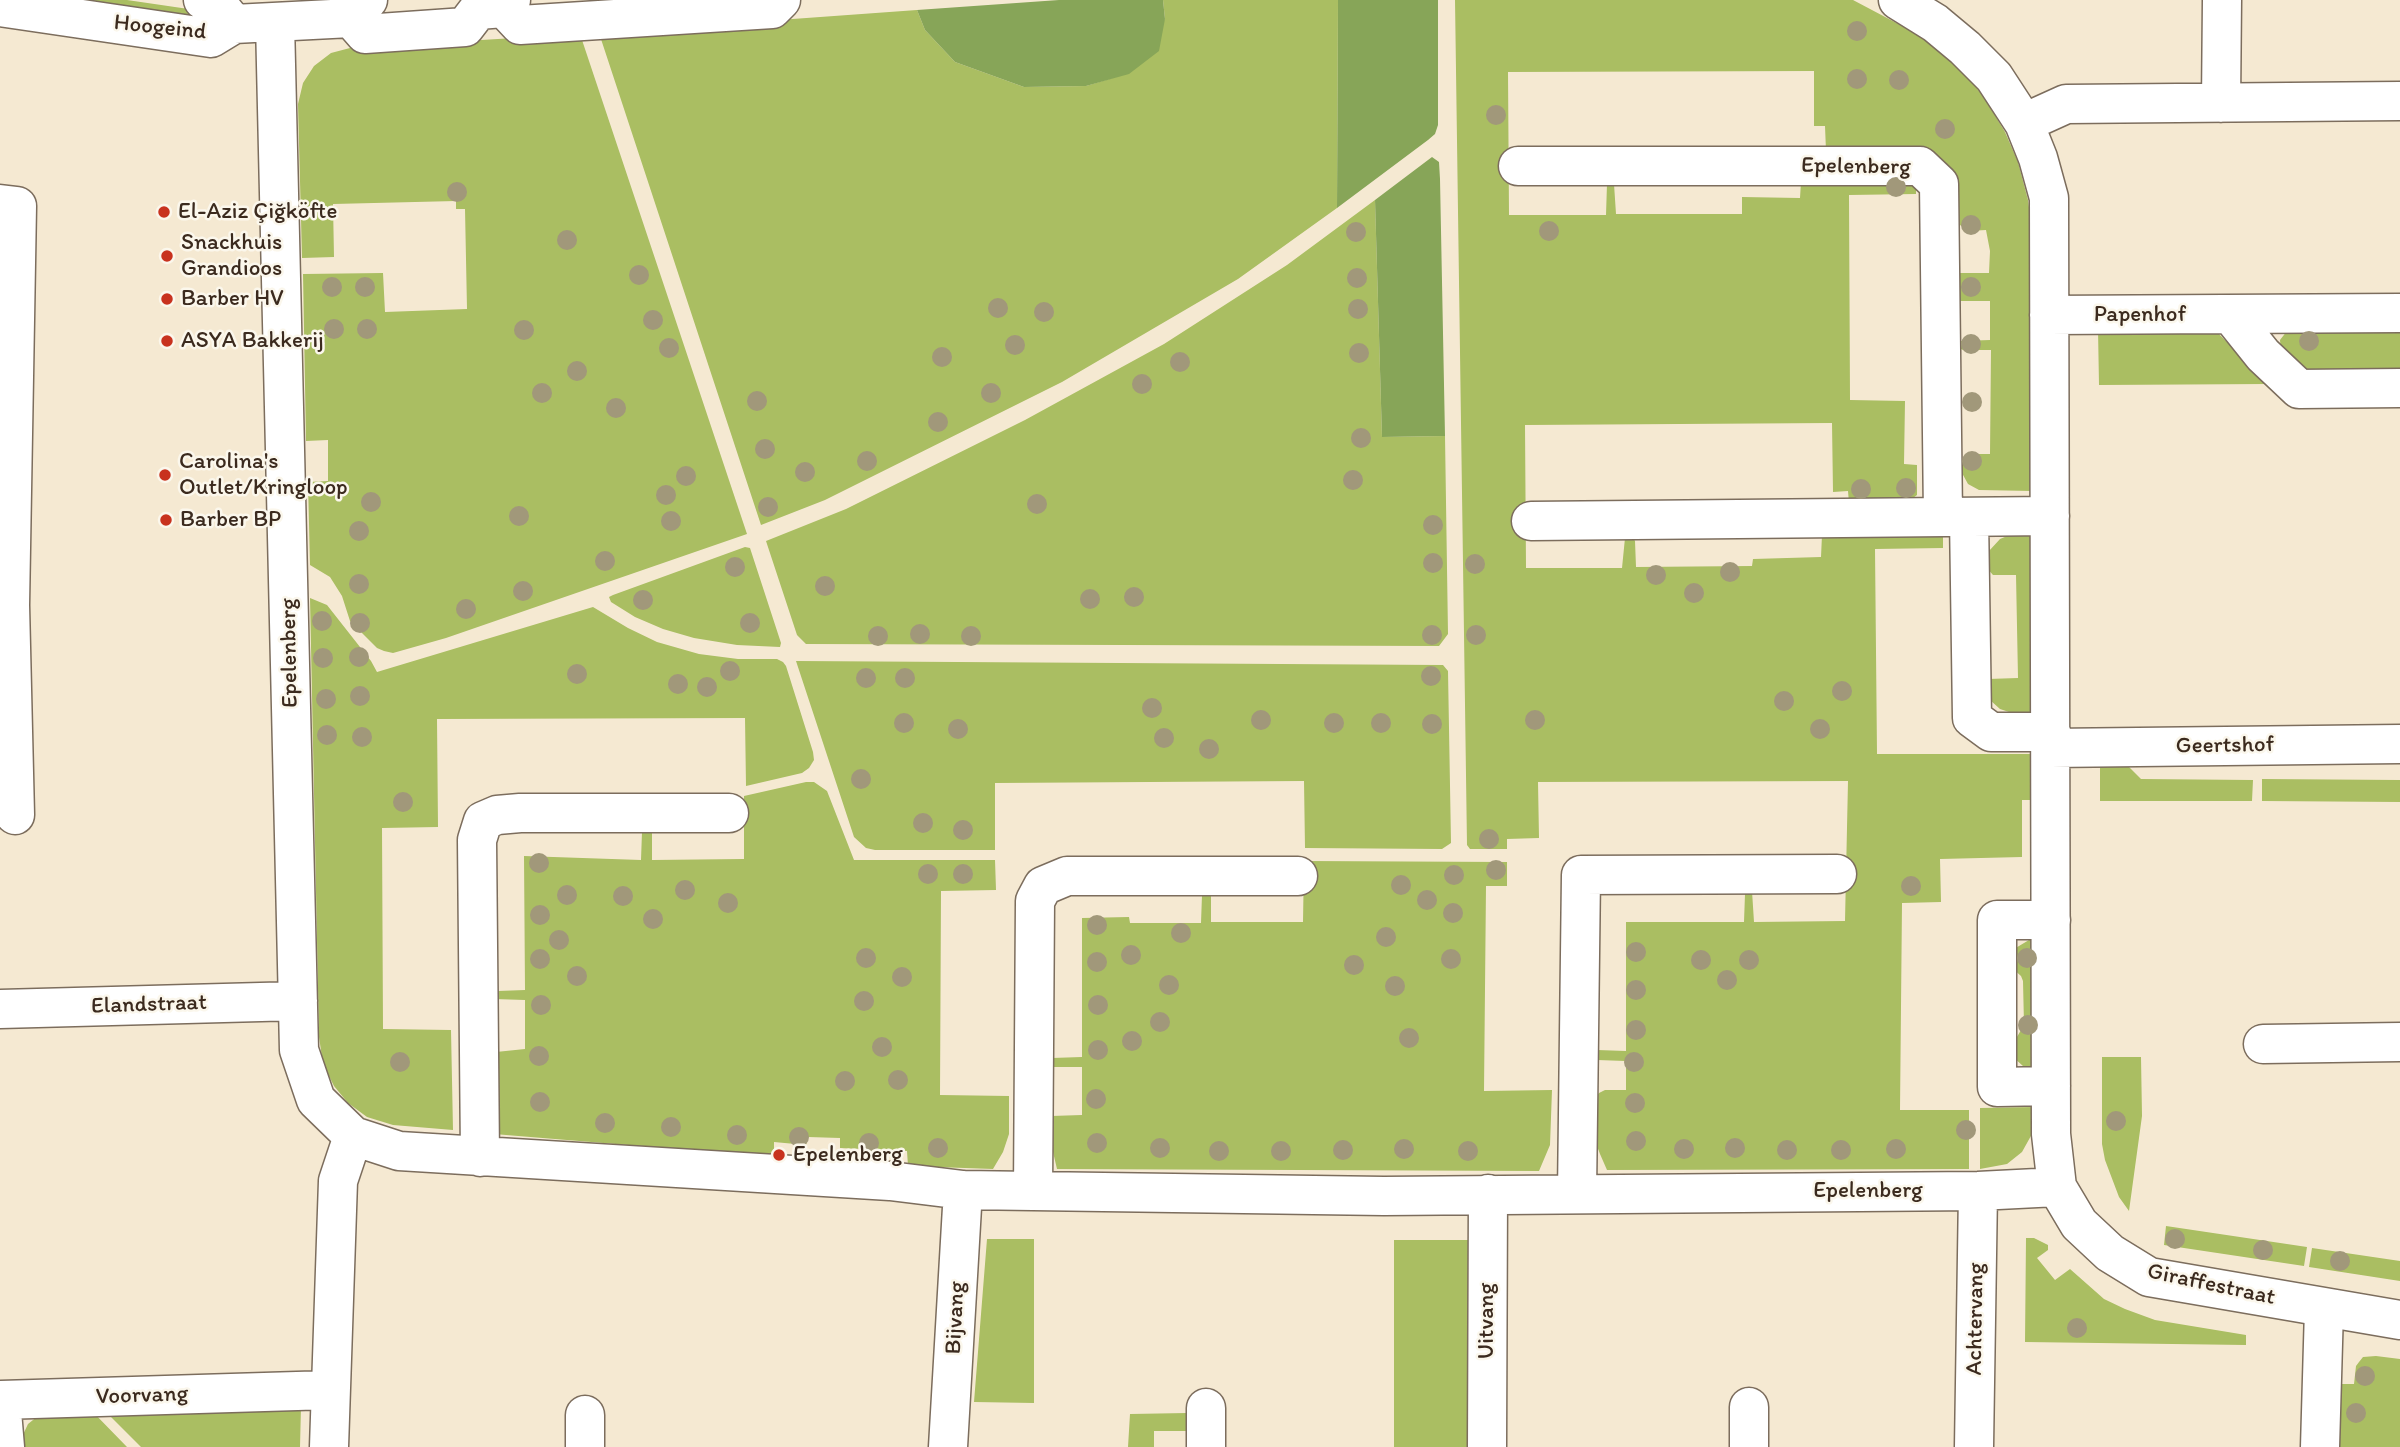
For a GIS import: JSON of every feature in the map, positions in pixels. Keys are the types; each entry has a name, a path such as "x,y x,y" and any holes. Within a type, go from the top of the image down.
{"street":[{"name":"Hoogeind","path":"203,0 216,2 233,24"},
{"name":"Hoogeind","path":"0,7 211,38 233,24 275,22 338,9 365,34 465,27 492,5 520,25 772,9 781,0"},
{"path":"1898,0 1935,23 1994,77 2024,123 2038,158 2049,198 2051,1134 2057,1187"},
{"path":"2221,103 2222,0"},
{"name":"Epelenberg","path":"275,22 299,1050 316,1100 353,1136 400,1151 890,1181 963,1190 1384,1196 1978,1191 2057,1187"},
{"path":"2024,123 2066,104 2400,101"},
{"name":"Epelenberg","path":"1518,166 1920,166 1938,184 1956,517 1972,718 1991,732 2051,740"},
{"path":"0,204 17,206 5,604 15,815"},
{"name":"Papenhof","path":"2049,315 2400,313"},
{"path":"2231,315 2263,355 2300,389 2400,388"},
{"path":"1531,521 2050,516"},
{"name":"Geertshof","path":"2051,740 2400,744"},
{"path":"480,1157 477,840 483,821 497,815 520,813 729,813"},
{"path":"1577,1193 1581,875 1837,874"},
{"path":"1033,1191 1035,901 1043,886 1068,876 1298,876"},
{"path":"2051,920 1997,920 1997,1087 2051,1086"},
{"name":"Elandstraat","path":"0,1009 298,1001"},
{"path":"2263,1044 2400,1042"},
{"path":"329,1447 338,1181 353,1136"},
{"name":"Giraffestraat","path":"2057,1187 2079,1224 2110,1253 2149,1277 2400,1320"},
{"name":"Bijvang","path":"948,1447 963,1190"},
{"name":"Achtervang","path":"1974,1447 1978,1191"},
{"name":"Uitvang","path":"1487,1447 1488,1194"},
{"path":"2320,1447 2324,1309"},
{"name":"Voorvang","path":"5,1447 1,1400 330,1390"},
{"path":"1749,1407 1749,1447"},
{"path":"1206,1408 1206,1447"}],"green space":[{"path":"18,0 127,0 209,12 213,25"},
{"path":"1059,0 1163,0 1165,19 1159,51 1129,74 1086,86 1024,87 955,62 925,30 917,10"},
{"path":"1163,0 1338,0 1337,208 1238,279 1062,382 825,500 761,525 599,33 917,10 925,30 955,62 1024,87 1086,86 1129,73 1165,19"},
{"path":"1338,0 1438,0 1438,125 1435,134 1428,140 1337,208"},
{"path":"1455,0 1853,0 1923,37 1957,64 1984,97 2005,132 2018,162 2032,228 2033,491 1979,490 1968,484 1959,462 1970,454 1990,454 1991,350 1959,348 1961,341 1990,340 1990,301 1958,301 1958,273 1989,273 1990,251 1986,230 1969,231 1960,225 1954,187 1826,151 1825,126 1814,126 1814,71 1508,72 1509,215 1606,215 1607,184 1614,184 1616,214 1742,214 1742,197 1800,198 1801,182 1916,184 1916,194 1849,195 1850,400 1905,401 1904,464 1917,465 1917,495 1909,501 1849,503 1848,491 1833,492 1832,423 1525,425 1526,568 1622,568 1625,538 1633,538 1635,541 1636,567 1752,566 1753,559 1821,557 1822,535 1943,536 1943,548 1875,549 1877,754 2033,754 2034,800 2022,800 2022,857 1940,859 1941,902 1902,903 1900,1110 1969,1110 1969,1169 1607,1170 1597,1146 1594,1099 1605,1090 1626,1090 1626,1061 1597,1060 1597,1050 1626,1051 1626,922 1744,922 1745,891 1752,891 1754,922 1845,921 1848,781 1538,782 1539,838 1507,839 1507,849 1470,849 1467,845"},
{"path":"580,34 747,534 446,638 393,653 384,651 377,648 350,621 342,596 330,577 310,565 308,482 328,481 328,440 306,441 303,274 383,273 385,312 467,309 465,209 456,209 456,201 333,204 334,257 302,258 298,104 303,83 314,66 331,53 350,48"},
{"path":"1432,157 1439,162 1440,179 1445,436 1382,437 1375,200"},
{"path":"1375,200 1382,437 1445,436 1448,634 1439,646 806,644 797,635 766,541 846,509 1025,420 1164,344 1287,265"},
{"path":"2400,327 2400,370 2305,371 2281,352 2280,340 2287,331"},
{"path":"2098,329 2217,332 2268,384 2099,385"},
{"path":"2012,534 2033,534 2033,715 2015,714 2000,709 1990,700 1988,679 2018,678 2016,575 1993,575 1985,566 1989,551 2000,539"},
{"path":"745,547 750,548 781,643 780,647 737,645 694,638 663,629 635,617 611,602 609,597 613,595"},
{"path":"310,598 327,605 377,672 593,607 657,642 699,654 738,659 777,659 786,666 813,752 814,760 802,773 746,786 745,718 437,719 438,827 382,828 383,1029 451,1030 453,1130 393,1125 367,1117 348,1103 334,1086 323,1064 319,1037"},
{"path":"796,661 1443,665 1448,671 1451,843 1442,849 1305,848 1304,781 995,783 995,850 866,848 854,837"},
{"path":"2124,762 2141,779 2253,780 2252,801 2100,801 2100,764"},
{"path":"2262,779 2400,780 2400,802 2262,801"},
{"path":"814,782 827,791 854,860 995,860 996,890 941,891 940,1095 1009,1096 1009,1134 993,1169 908,1166 907,1151 840,1148 840,1138 808,1137 806,1145 774,1142 774,1157 494,1134 496,1052 525,1049 525,1000 494,999 498,991 525,990 524,856 641,860 642,832 647,829 652,833 652,860 744,859 744,796"},
{"path":"1304,861 1507,862 1507,886 1486,886 1484,1091 1552,1090 1550,1145 1539,1171 1057,1169 1051,1116 1082,1115 1082,1067 1051,1067 1052,1058 1082,1057 1082,918 1129,917 1130,923 1201,923 1202,895 1208,892 1211,895 1211,922 1303,922"},
{"path":"2034,940 2034,1066 2023,1066 2013,1057 2014,1042 2024,1025 2023,981 2011,967 2014,949"},
{"path":"2102,1057 2141,1057 2142,1116 2129,1211 2119,1197 2102,1144"},
{"path":"2035,1107 2032,1134 2022,1152 2007,1164 1980,1169 1980,1108"},
{"path":"2166,1226 2307,1247 2304,1266 2164,1245"},
{"path":"2026,1238 2034,1238 2048,1245 2048,1250 2037,1258 2055,1280 2070,1269 2104,1299 2125,1309 2155,1320 2246,1335 2246,1345 2025,1342"},
{"path":"987,1239 1034,1239 1034,1403 974,1402"},
{"path":"1394,1240 1472,1240 1469,1447 1394,1447"},
{"path":"2312,1248 2400,1261 2400,1281 2309,1267"},
{"path":"2363,1357 2400,1359 2400,1447 2335,1447 2336,1384 2354,1384 2359,1362"},
{"path":"301,1406 300,1447 141,1447 103,1409"},
{"path":"90,1409 127,1447 21,1447 21,1439 28,1424 38,1416"},
{"path":"1187,1413 1187,1431 1154,1431 1154,1447 1128,1447 1130,1414"}],"place":[{"name":"El-Aziz Çiğköfte","path":"164,212"},
{"name":"Snackhuis Grandioos","path":"167,256"},
{"name":"Barber HV","path":"167,299"},
{"name":"ASYA Bakkerij","path":"167,341"},
{"name":"Carolina's Outlet/Kringloop","path":"165,475"},
{"name":"Barber BP","path":"166,520"},
{"name":"Epelenberg","path":"779,1155"}]}
